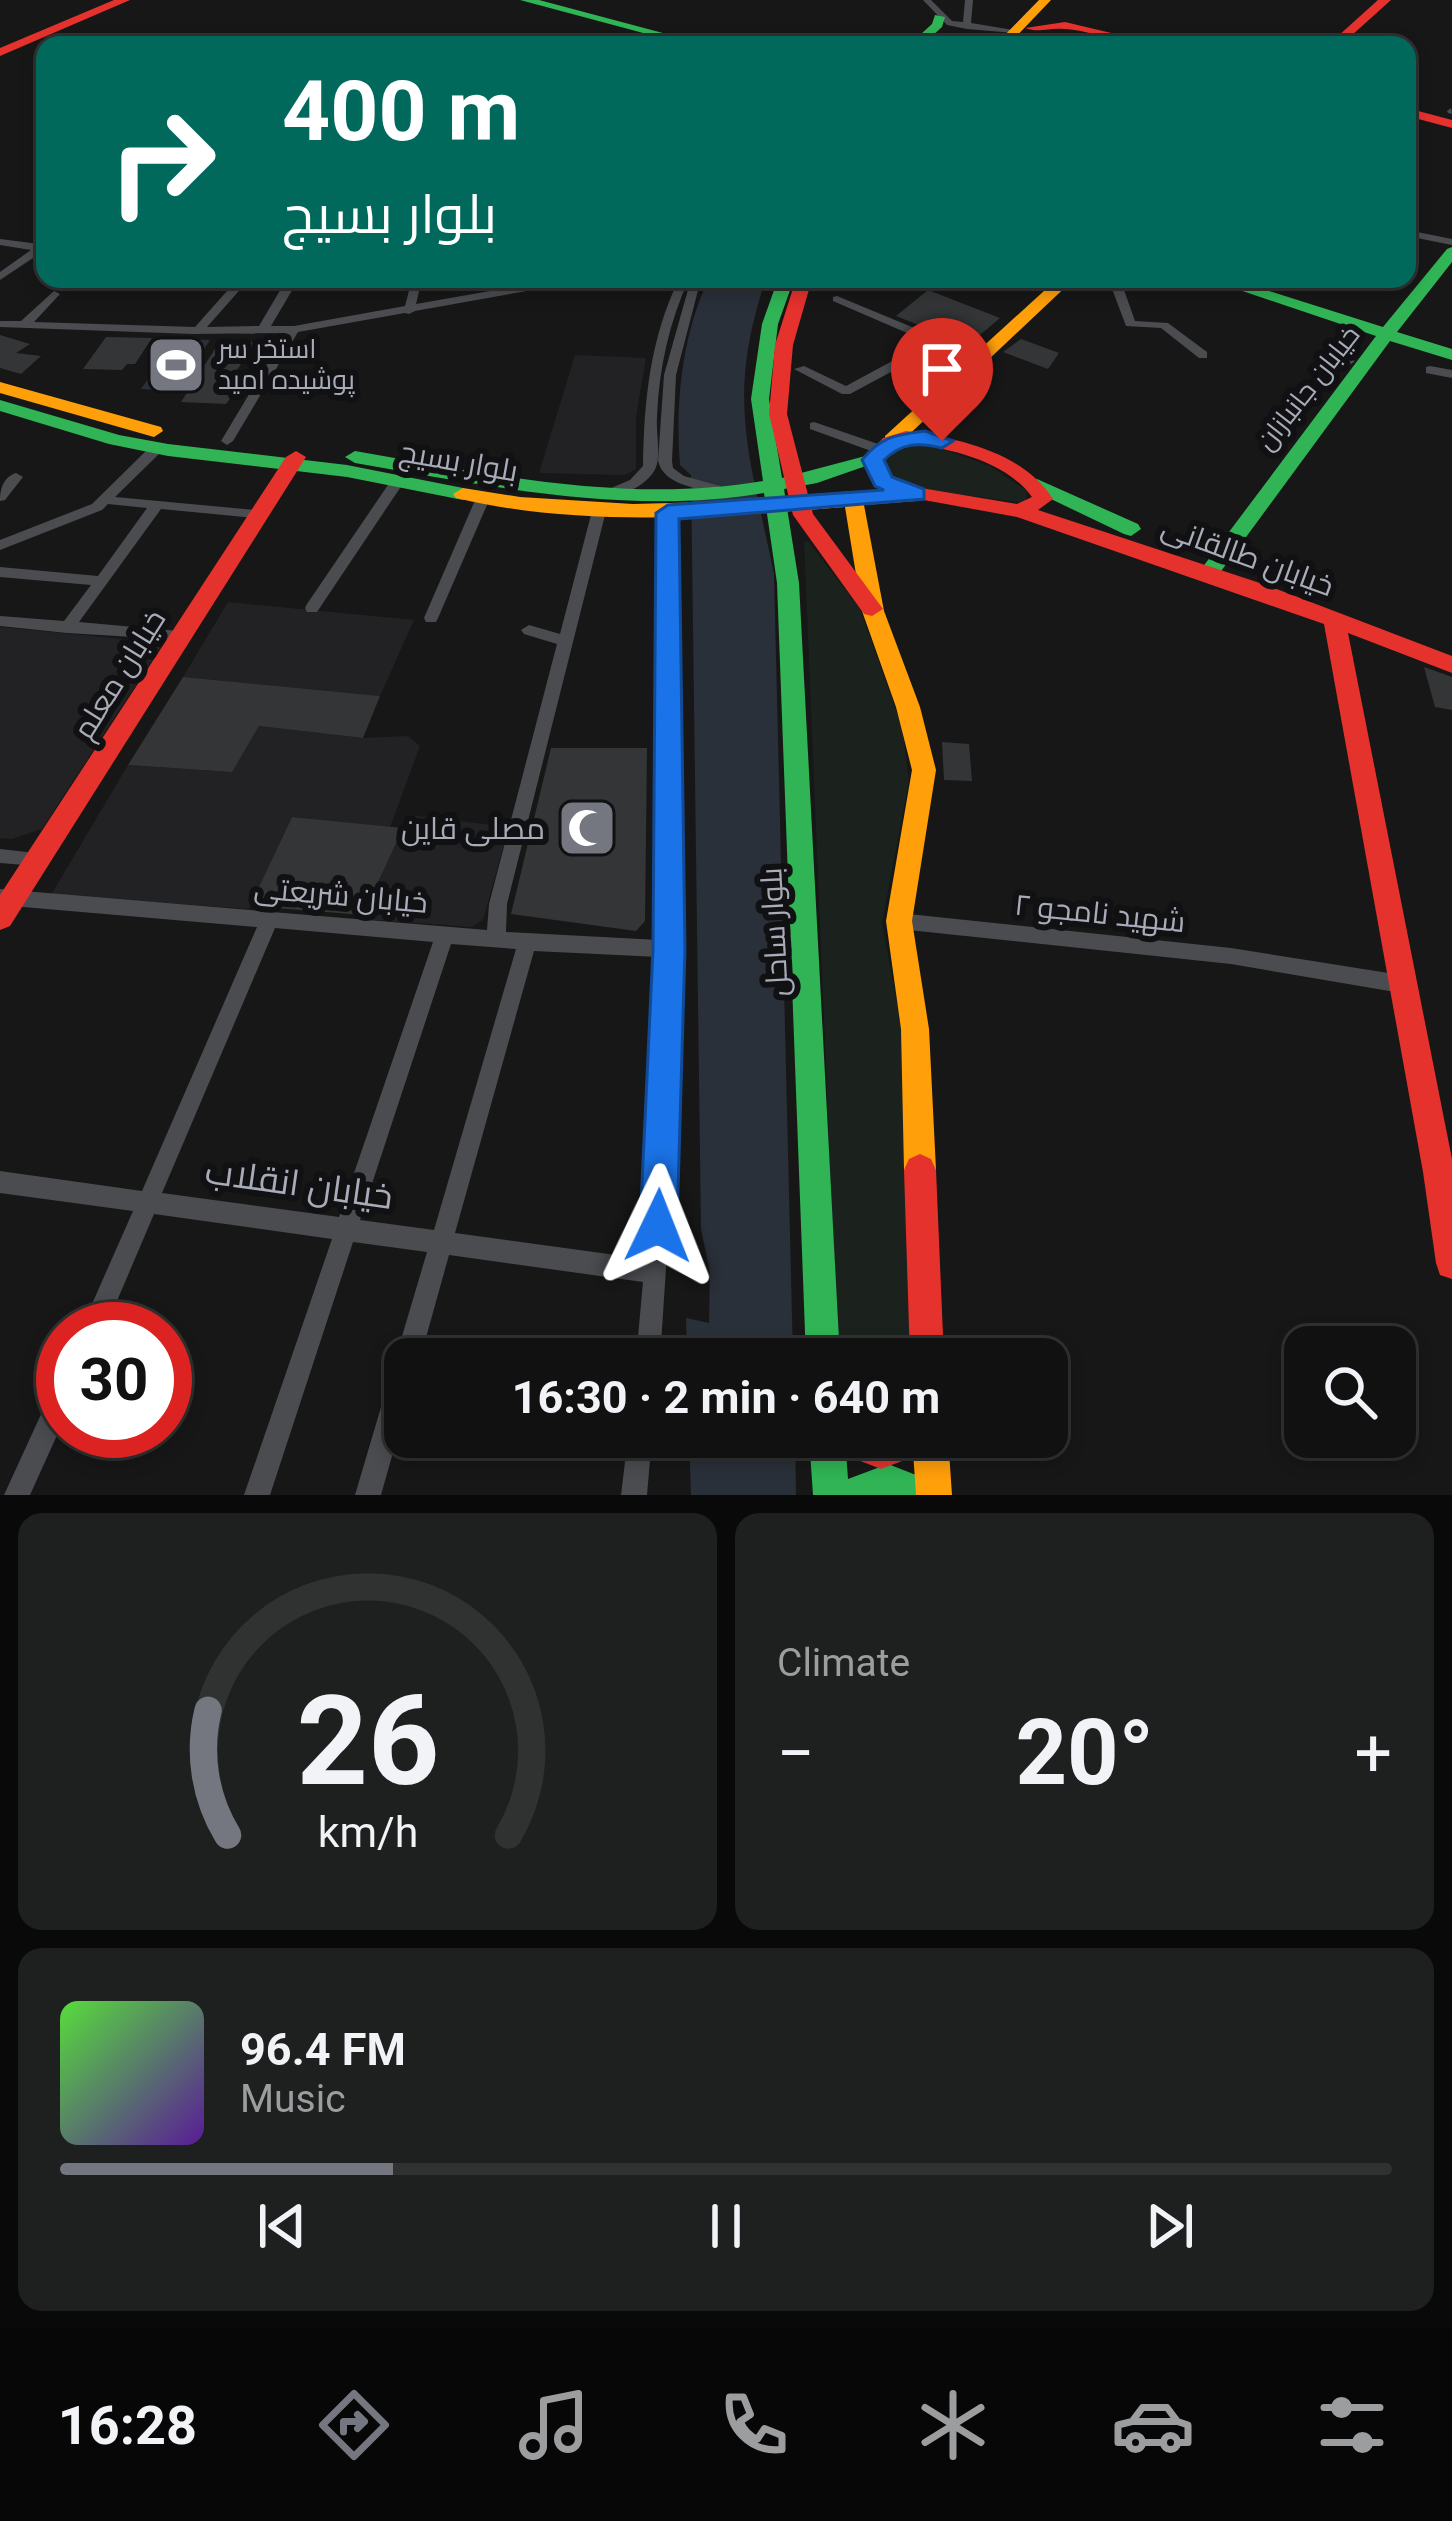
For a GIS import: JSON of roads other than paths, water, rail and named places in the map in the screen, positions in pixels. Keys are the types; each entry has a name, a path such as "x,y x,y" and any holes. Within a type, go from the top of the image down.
{"main road":[{"path":"37,33 108,0"},
{"path":"0,48 124,0"},
{"path":"502,0 642,36"},
{"path":"526,0 667,36"},
{"path":"1344,36 1385,0"},
{"path":"1035,23 1099,36"},
{"path":"1416,114 1452,124"},
{"name":"خیابان جانبازان","path":"1212,567 1452,252"},
{"path":"768,414 757,392 764,345 783,288"},
{"path":"768,414 801,288"},
{"path":"881,450 1056,288"},
{"path":"1243,288 1452,355"},
{"name":"بلوار بسیج","path":"0,387 132,427 227,441 483,498 604,502 662,480 785,493 834,476 881,450"},
{"name":"بلوار بسیج","path":"0,405 157,448 296,457 604,502"},
{"path":"929,407 942,441"},
{"name":"بلوار ساحل","path":"768,414 785,493 822,1338"},
{"path":"881,450 925,437 942,441"},
{"name":"خیابان طالقانی","path":"942,441 1212,567 1452,664"},
{"path":"881,450 883,482 916,494"},
{"name":"خیابان معلم","path":"4,905 296,457"},
{"path":"261,506 309,476 347,471"},
{"name":"بلوار بسیج","path":"662,480 715,489 853,497 916,494"},
{"path":"1020,511 1043,499 1037,485"},
{"path":"785,493 873,611"},
{"name":"خیابان طالقانی","path":"916,494 1020,511 1212,567 1452,654"},
{"path":"853,497 873,611 908,707 924,770 899,921 915,1029 926,1338"},
{"path":"1334,619 1439,1172 1452,1263"},
{"path":"828,1458 831,1495"},
{"path":"931,1458 934,1495"},
{"path":"854,1495 867,1484 891,1480 921,1495"}],"street":[{"path":"946,17 972,2"},
{"path":"946,17 1035,23"},
{"path":"1416,235 1452,242"},
{"path":"0,242 36,246"},
{"path":"0,277 36,252"},
{"path":"198,332 236,288"},
{"path":"263,330 287,288"},
{"path":"409,311 415,288"},
{"path":"497,288 497,294"},
{"path":"0,324 198,332 294,328 529,288"},
{"path":"662,480 652,389 679,288"},
{"path":"650,1338 669,949 662,480 670,375 694,288"},
{"path":"1118,288 1130,324 1164,325 1203,355"},
{"path":"24,325 54,294"},
{"path":"838,299 978,358"},
{"path":"1348,362 1351,323"},
{"path":"227,441 294,328"},
{"path":"800,369 846,391 913,356 928,338"},
{"path":"1430,370 1452,374"},
{"path":"814,426 881,450"},
{"path":"0,544 107,500 157,448"},
{"path":"0,496 16,477"},
{"path":"312,608 398,482"},
{"path":"431,618 483,498"},
{"path":"107,500 156,506 261,506"},
{"path":"496,940 498,904 604,502"},
{"path":"67,628 156,506"},
{"path":"0,572 103,581"},
{"path":"0,621 178,636"},
{"path":"529,630 568,642"},
{"path":"0,856 38,859"},
{"name":"خیابان شریعتی","path":"4,905 98,905 496,940 669,949"},
{"path":"105,1302 270,918"},
{"name":"شهید نامجو ۲","path":"899,921 1231,956 1401,984"},
{"path":"257,1495 445,934"},
{"path":"414,1338 527,942"},
{"name":"خیابان انقلاب","path":"0,1182 656,1272"},
{"path":"368,1495 384,1441"},
{"path":"17,1495 36,1454"},
{"path":"634,1495 638,1458"}],"place":[{"name":"استخر سر پوشیده امید","path":"176,365"},
{"name":"مصلی قاین","path":"587,828"}]}
